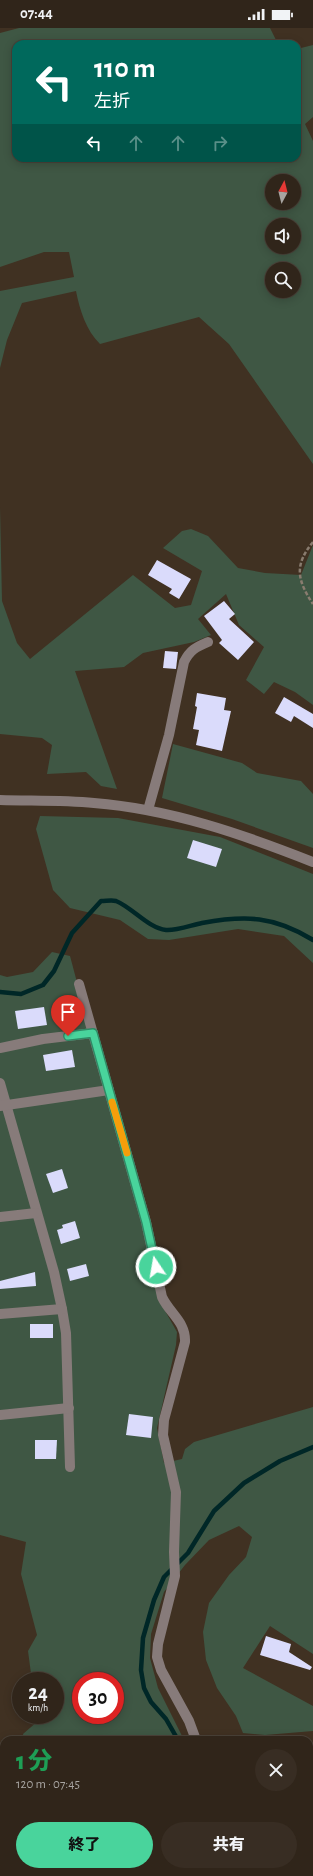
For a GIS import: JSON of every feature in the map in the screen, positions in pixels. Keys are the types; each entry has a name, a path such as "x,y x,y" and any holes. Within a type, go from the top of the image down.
{"street":[{"path":"148,810 169,735 184,662 189,653 196,647 208,642"},
{"path":"0,800 94,803 148,810 218,827 313,862"},
{"path":"79,984 146,1222 162,1297 167,1307 186,1332 185,1342 164,1420 164,1435 176,1492 174,1552 175,1576 158,1644 157,1657 161,1670 194,1736"},
{"path":"0,1048 43,1039 93,1033"},
{"path":"0,1083 3,1105 54,1272 62,1309 66,1333 70,1467"},
{"path":"3,1105 109,1090"},
{"path":"0,1217 36,1213"},
{"path":"0,1314 62,1309"},
{"path":"0,1415 69,1408"}],"path":[{"path":"313,542 300,564 303,589 313,604"}],"green space":[{"path":"19,28 270,28 276,40 12,40 12,162 301,162 301,48 313,45 313,117 305,124 313,141 313,464 229,344 199,317 100,344 91,333 84,320 76,291 22,303 7,340 0,368 0,291 74,277 69,252 44,252 0,267 0,33"},
{"path":"0,507 2,601 17,643 30,659 133,575 175,608 191,605 202,571 163,548 182,531 191,529 208,536 238,568 265,573 301,575 313,545 313,705 295,692 274,682 264,694 246,680 264,647 239,625 226,594 198,619 211,635 194,642 143,653 124,667 75,671 117,789 101,786 86,772 47,774 52,745 42,738 0,734"},
{"path":"173,744 242,763 257,773 301,781 313,794 313,848 232,819 162,798"},
{"path":"40,816 118,818 220,837 313,874 313,963 284,936 238,929 169,940 148,939 120,920 70,908 53,890 36,829"},
{"path":"52,952 70,956 164,1309 177,1332 176,1345 157,1428 164,1463 182,1459 185,1449 194,1442 313,1407 313,1654 270,1626 243,1668 313,1706 313,1731 265,1735 243,1733 236,1716 217,1688 206,1660 203,1632 209,1603 229,1575 246,1557 252,1537 239,1526 209,1540 185,1565 164,1592 151,1634 150,1658 158,1688 182,1736 23,1736 23,1734 35,1724 64,1724 64,1672 31,1672 28,1651 37,1635 21,1574 26,1542 0,1535 0,975 7,977 33,972"}],"building":[{"path":"157,560 191,579 179,599 169,593 172,589 148,575"},
{"path":"224,601 235,614 229,619 254,642 238,660 219,643 222,640 204,616"},
{"path":"165,651 178,652 176,669 163,668"},
{"path":"197,693 226,698 224,710 231,711 222,751 196,745 199,730 193,729 197,707 195,706"},
{"path":"284,697 313,714 313,728 294,716 291,722 275,713"},
{"path":"193,840 222,849 216,867 187,858"},
{"path":"44,1007 47,1025 18,1029 15,1011"},
{"path":"72,1050 75,1067 46,1071 43,1055"},
{"path":"62,1169 68,1188 53,1193 46,1174"},
{"path":"75,1221 80,1238 61,1244 57,1230 63,1228 62,1225"},
{"path":"86,1264 89,1276 70,1281 67,1269"},
{"path":"35,1272 36,1286 0,1289 0,1281"},
{"path":"30,1324 53,1324 53,1338 30,1338"},
{"path":"129,1414 153,1417 151,1438 126,1435"},
{"path":"35,1440 57,1440 56,1459 35,1459"},
{"path":"266,1636 291,1644 289,1652 312,1667 310,1670 260,1655"}],"waterway":[{"path":"0,992 21,994 43,985 54,971 72,933 101,901 116,901 153,926 166,930 179,929 218,920 246,919 272,922 285,926 313,940"},
{"path":"176,1736 166,1719 151,1702 144,1688 141,1670 143,1638 154,1600 164,1577 188,1553 214,1511 244,1483 280,1461 313,1447"}],"slow traffic":[{"path":"112,1102 127,1153"}],"route":[{"path":"68,1036 93,1033 146,1222 156,1267"}]}
